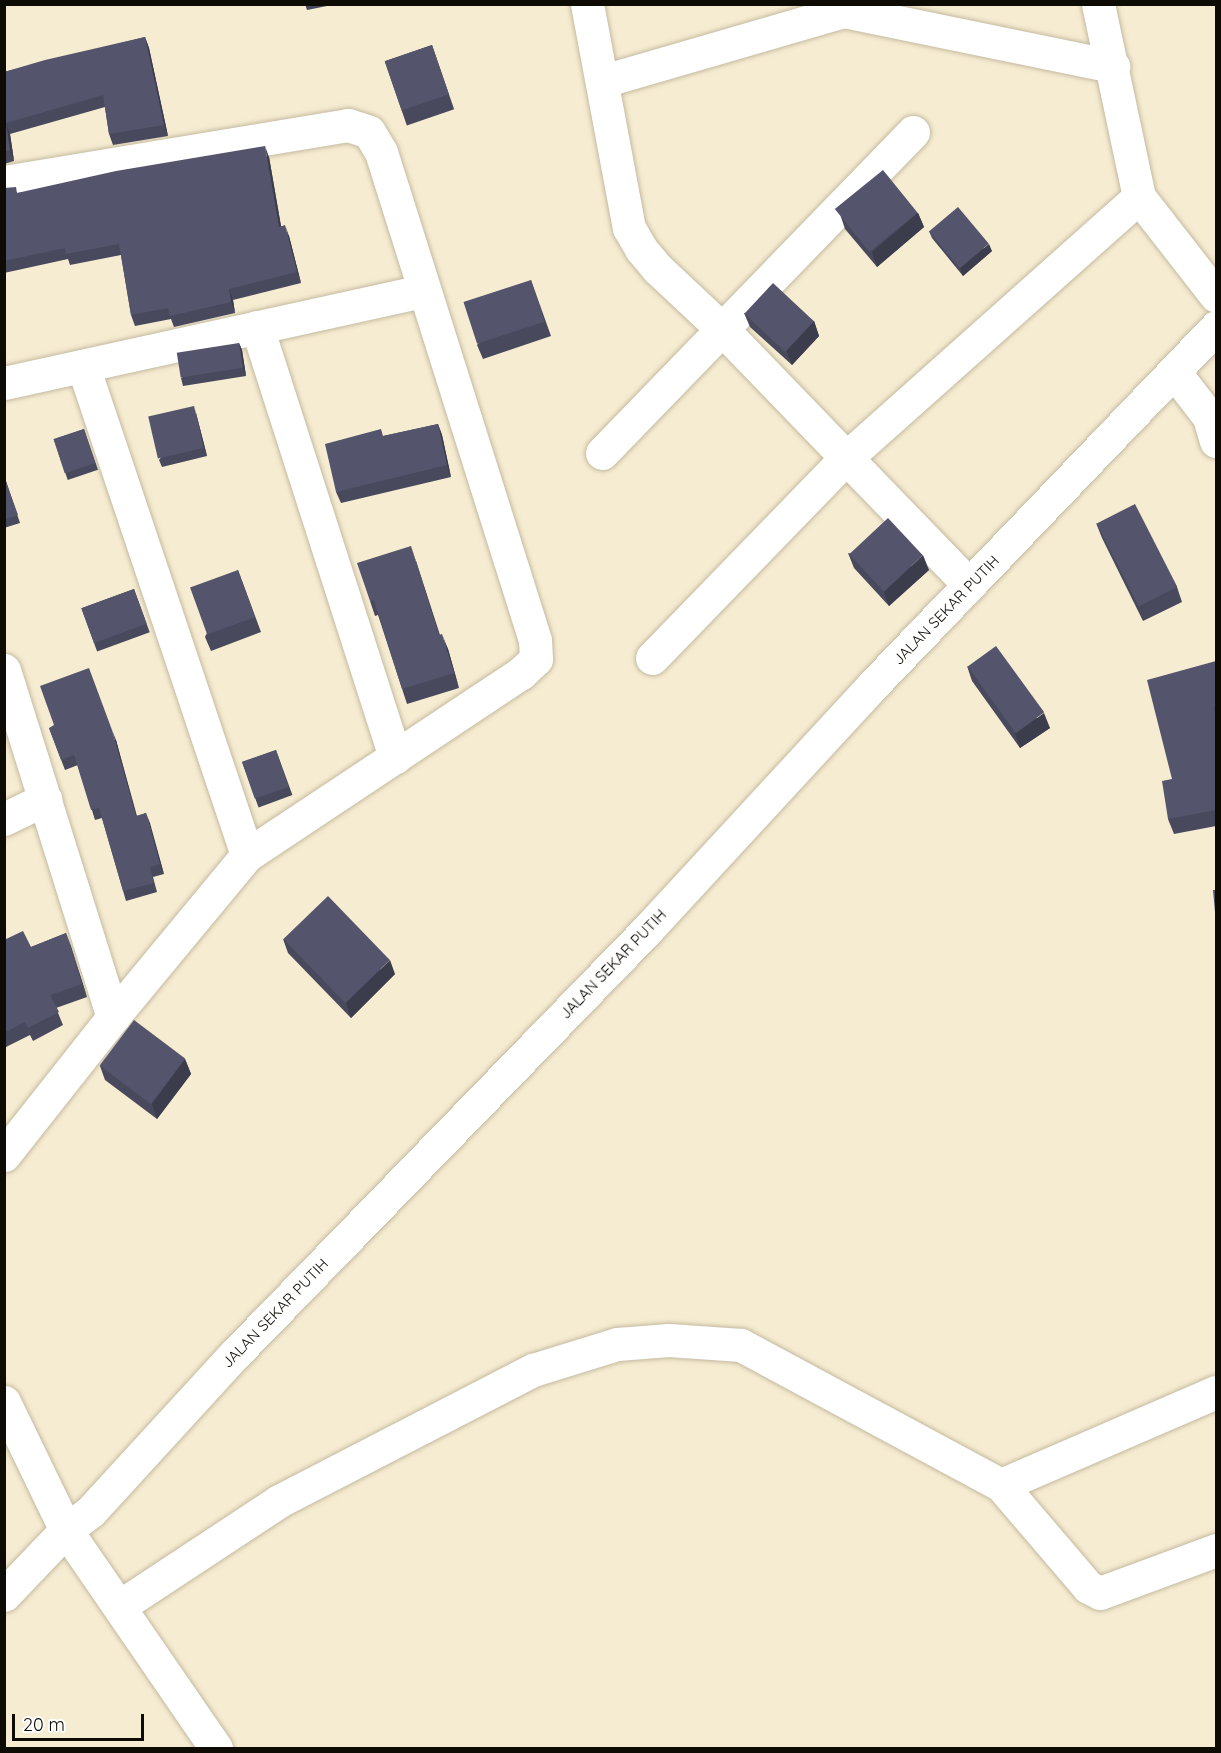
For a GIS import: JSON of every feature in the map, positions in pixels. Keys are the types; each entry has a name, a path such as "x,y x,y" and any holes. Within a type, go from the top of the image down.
{"street":[{"path":"587,4 629,228 658,269 723,330 969,585"},
{"path":"1098,4 1113,71 1123,134 1139,197 1216,296"},
{"path":"603,81 843,8 1113,71"},
{"path":"4,182 348,125 369,132 381,152 535,640 536,659 521,673 247,855 113,1017 4,1155"},
{"path":"602,453 913,132"},
{"path":"652,657 846,458 1139,197"},
{"path":"4,383 424,291"},
{"path":"257,327 396,757"},
{"name":"JALAN SEKAR PUTIH","path":"4,1594 66,1530 91,1511 236,1353 647,930 969,585 1216,327"},
{"path":"83,366 247,855"},
{"path":"1175,372 1209,417 1216,441"},
{"path":"4,670 113,1017"},
{"path":"4,819 45,799"},
{"path":"120,1606 279,1501 533,1370 617,1344 669,1340 741,1345 1001,1485 1088,1587 1100,1593 1216,1550"},
{"path":"1001,1485 1216,1392"},
{"path":"4,1402 66,1530 216,1749"}],"building":[{"path":"145,37 164,125 109,134 103,95 6,123 10,150 4,152 4,72"},
{"path":"432,45 449,94 402,110 385,61"},
{"path":"265,146 279,227 285,225 297,272 229,289 231,302 170,316 168,308 131,315 119,244 66,254 65,248 4,261 4,188 16,187 17,193 116,171"},
{"path":"883,170 918,213 869,252 835,209"},
{"path":"958,207 989,244 960,268 929,231"},
{"path":"531,280 545,322 477,344 463,302"},
{"path":"773,283 814,321 785,352 744,314"},
{"path":"239,343 243,368 181,378 177,353"},
{"path":"194,406 204,448 158,458 148,417"},
{"path":"438,424 447,465 336,492 325,444 381,429 383,436"},
{"path":"84,429 95,463 65,473 54,439"},
{"path":"4,476 18,515 4,520"},
{"path":"1135,504 1177,587 1139,606 1097,524"},
{"path":"888,518 923,555 884,591 849,554"},
{"path":"411,546 439,635 442,634 454,673 402,689 374,600 370,601 357,563"},
{"path":"238,570 255,617 207,634 190,587"},
{"path":"134,589 147,624 94,643 81,608"},
{"path":"996,646 1044,712 1016,733 968,667"},
{"path":"1216,661 1216,706 1214,707 1216,810 1168,819 1162,781 1172,779 1147,680"},
{"path":"89,668 112,730 136,816 146,813 160,864 150,867 154,883 123,891 99,808 91,810 74,755 61,760 49,728 54,725 40,686"},
{"path":"276,750 289,787 255,799 242,762"},
{"path":"1213,890 1216,890 1216,923"},
{"path":"328,896 390,960 345,1003 283,939"},
{"path":"23,931 31,947 66,933 82,984 50,995 59,1012 28,1028 25,1022 4,1033 4,940"},
{"path":"134,1020 185,1059 151,1104 100,1066"}]}
